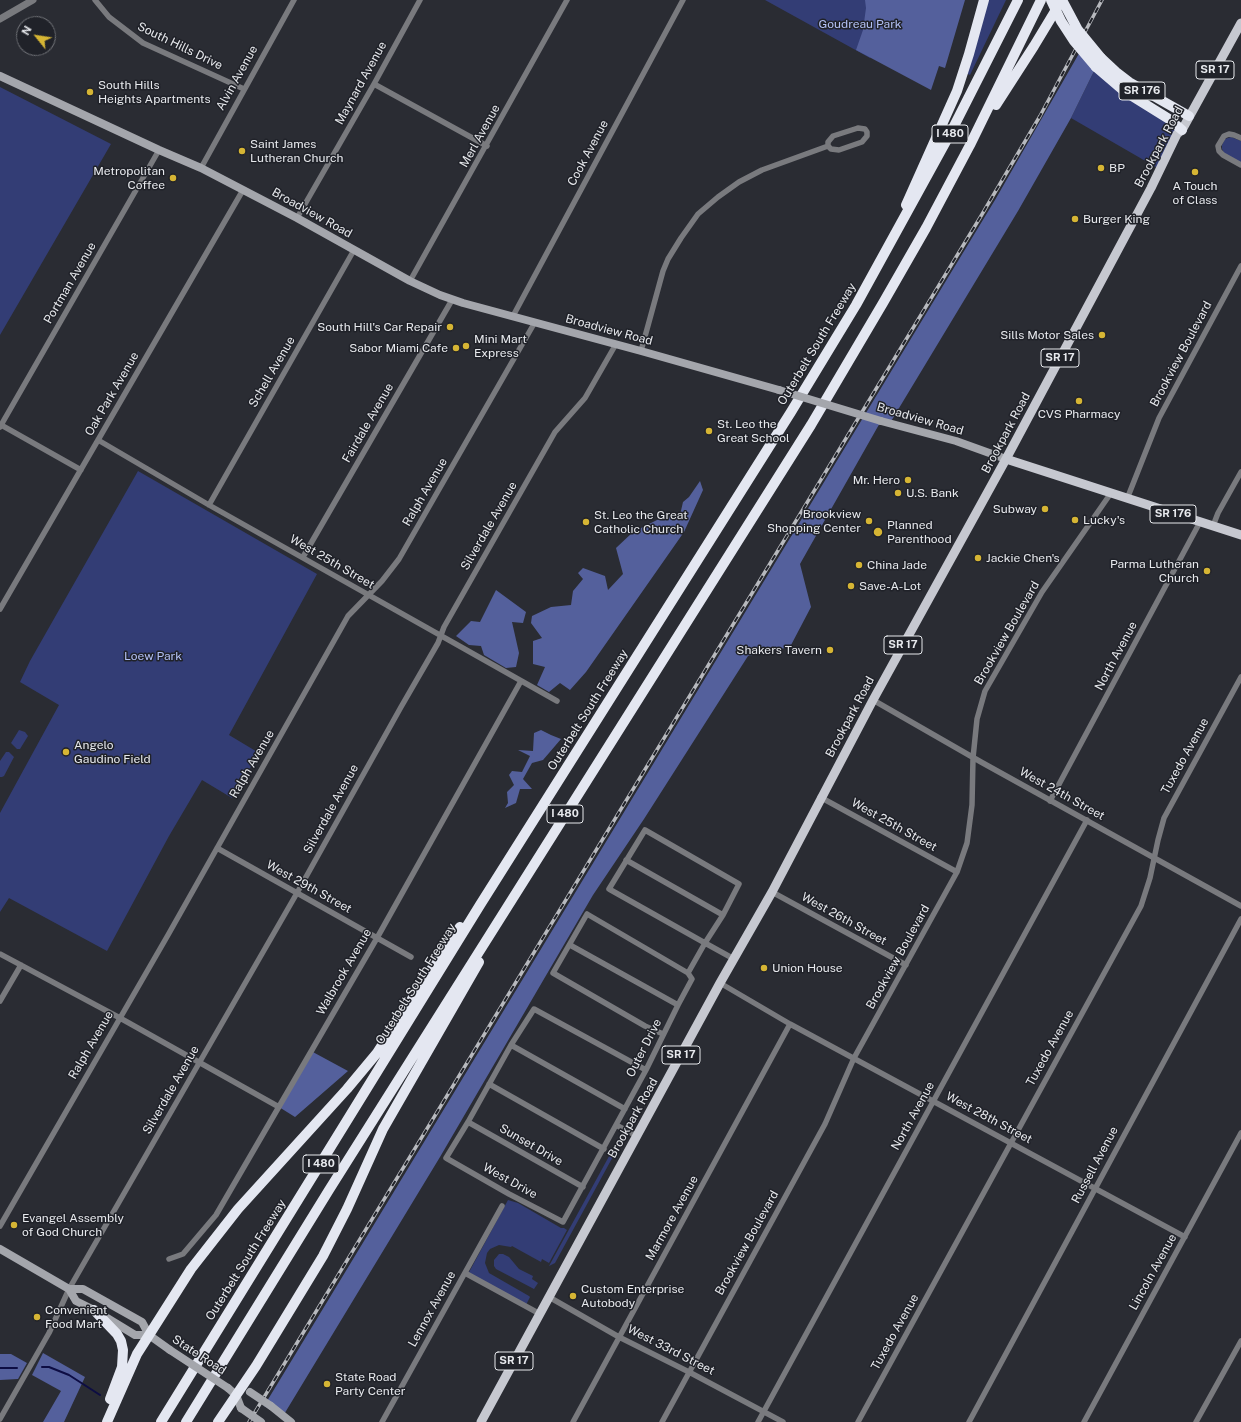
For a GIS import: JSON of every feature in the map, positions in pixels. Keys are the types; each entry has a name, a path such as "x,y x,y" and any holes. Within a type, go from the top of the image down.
{"highway":[{"path":"879,265 951,106 969,54 984,0"},
{"name":"Outerbelt South Freeway","path":"161,1422 480,905 794,407 856,305 947,140 1018,0"},
{"name":"I 480","path":"186,1422 497,922 811,425 926,228 970,145 1041,0"},
{"name":"SR 176","path":"1051,0 1061,21 1074,40 1099,62 1129,82 1189,116"},
{"path":"970,145 1062,0"},
{"name":"SR 176","path":"1062,0 1078,30 1099,62 1124,91 1169,119 1182,130"},
{"path":"107,1422 133,1361 203,1251 238,1209 347,1089 377,1053 446,945 480,905"},
{"path":"218,1422 232,1392 260,1360 332,1239 383,1129 470,979 497,922"},
{"path":"94,1310 117,1334 121,1341 123,1350 122,1367 103,1422"}],"main road":[{"name":"Brookpark Road","path":"480,1422 720,983 772,892 820,798 1006,459 1151,188 1177,134 1182,130 1241,23"},
{"name":"Broadview Road","path":"0,76 201,168 297,218 410,281 452,300 616,344 779,390 881,421 956,441 1006,459 1241,535"},
{"name":"State Road","path":"0,1248 69,1289 76,1301 135,1335 149,1335"},
{"name":"State Road","path":"69,1289 83,1289 142,1322 149,1335 232,1392"},
{"path":"261,1422 241,1408 232,1392 250,1392 291,1422"}],"street":[{"path":"0,19 33,0"},
{"name":"South Hills Drive","path":"94,0 109,18 143,43 244,89"},
{"name":"Alvin Avenue","path":"201,168 294,0"},
{"name":"Maynard Avenue","path":"297,218 374,84 420,0"},
{"name":"Merl Avenue","path":"410,281 487,146 567,0"},
{"name":"Cook Avenue","path":"513,316 683,0"},
{"path":"374,84 487,146"},
{"path":"858,128 865,129 867,132 867,136 862,142 839,150 831,149 828,146 828,142 833,136 858,128"},
{"path":"1241,138 1229,134 1224,136 1218,146 1223,155 1241,165"},
{"path":"640,351 663,271 668,259 698,214 739,182 762,170 828,146"},
{"name":"Portman Avenue","path":"1,426 159,150"},
{"name":"Oak Park Avenue","path":"0,609 243,190"},
{"name":"Schell Avenue","path":"209,505 354,250"},
{"name":"Brookview Boulevard","path":"1127,498 1160,418 1241,266"},
{"name":"Fairdale Avenue","path":"303,557 452,300"},
{"name":"Ralph Avenue","path":"0,1226 348,616 382,581 399,559 535,322"},
{"name":"Silverdale Avenue","path":"0,1419 49,1333 69,1289 297,893 401,706 438,643 448,620 555,432 585,398 616,344"},
{"path":"1,426 81,470"},
{"name":"West 25th Street","path":"98,440 209,505 557,701"},
{"path":"1213,526 1218,513 1241,472"},
{"name":"Brookview Boulevard","path":"662,1422 826,1124 854,1058 957,872 967,843 972,804 977,719 985,691 1042,592 1111,493"},
{"name":"North Avenue","path":"1050,801 1200,522"},
{"name":"Tuxedo Avenue","path":"858,1422 1140,906 1150,878 1164,818 1241,677"},
{"name":"Walbrook Avenue","path":"169,1259 184,1254 216,1215 376,938 521,681"},
{"name":"West 24th Street","path":"873,700 1050,801 1241,906"},
{"name":"West 25th Street","path":"820,798 957,872"},
{"name":"North Avenue","path":"758,1422 1087,820"},
{"name":"Outer Drive","path":"563,1222 646,1070 692,979 688,973 723,915 739,884 645,830 626,860"},
{"name":"West 29th Street","path":"217,848 411,957"},
{"path":"723,915 626,860 609,889 734,959"},
{"name":"West 26th Street","path":"772,892 906,966"},
{"path":"664,1034 645,1026 554,973 587,914 688,973"},
{"name":"Russell Avenue","path":"969,1422 1241,919"},
{"path":"570,945 678,1005"},
{"path":"0,954 120,1018 279,1107"},
{"path":"0,1001 21,965"},
{"name":"West 28th Street","path":"720,983 790,1024 1185,1237"},
{"path":"468,1122 534,1009 646,1070"},
{"name":"Marmore Avenue","path":"573,1422 790,1024"},
{"path":"511,1046 625,1109"},
{"path":"489,1084 604,1148"},
{"name":"West Drive","path":"468,1122 446,1158 509,1194 563,1222"},
{"name":"Sunset Drive","path":"468,1122 583,1187"},
{"path":"616,1125 637,1136"},
{"name":"Lincoln Avenue","path":"1084,1422 1241,1133"},
{"name":"Lennox Avenue","path":"382,1422 502,1206"},
{"path":"464,1273 540,1314"},
{"name":"West 33rd Street","path":"549,1297 619,1337 783,1422"},
{"path":"1196,1422 1241,1341"}],"green space":[{"name":"Goudreau Park","path":"765,0 899,0 870,58"},
{"path":"987,0 1006,0 970,75 966,73"},
{"path":"1096,67 1182,130 1161,170 1071,118"},
{"path":"0,87 111,144 0,335"},
{"path":"1231,137 1241,141 1241,163 1224,153 1222,149 1225,139"},
{"name":"Loew Park","path":"138,471 317,574 229,735 259,753 232,798 202,780 169,836 107,951 9,898 0,912 0,813 59,705 20,682 30,661"},
{"path":"19,730 25,732 28,736 20,749 17,749 11,743"},
{"path":"6,752 9,752 14,757 4,776 0,777 0,761"},
{"path":"619,1138 622,1140 555,1263 549,1266"},
{"path":"508,1200 518,1203 567,1230 549,1263 542,1259 541,1262 512,1246 499,1245 490,1249 487,1253 485,1263 489,1273 529,1296 530,1297 526,1305 468,1274"},
{"path":"499,1254 509,1257 519,1269 533,1276 532,1279 538,1283 534,1289 496,1269 494,1266 494,1260"}],"shaded area":[{"path":"865,0 965,0 945,68 939,66 931,90 856,50 863,30 866,8"},
{"path":"1081,50 1096,67 1071,118 1018,211 890,423 881,421 800,564 811,607 790,647 748,656 644,819 593,895 440,1157 283,1416 264,1406 995,200"},
{"path":"700,481 703,490 684,532 586,672 570,690 560,683 549,692 537,685 545,667 533,664 533,641 542,638 531,623 532,616 551,607 571,605 573,591 583,579 578,573 583,568 605,576 608,590 623,574 616,548 633,532 663,517 680,515 683,502 689,497"},
{"path":"496,590 526,612 523,623 512,622 519,653 516,667 506,668 484,655 481,646 469,645 456,636 471,621 480,622"},
{"path":"541,730 561,739 543,760 532,763 523,779 532,789 520,789 516,803 505,808 508,803 507,792 514,785 509,775 512,771 522,772 530,756 518,750 533,751 534,733"},
{"path":"311,1051 348,1071 295,1117 279,1107"},
{"path":"43,1353 85,1377 64,1422 43,1422 61,1391 32,1375"},
{"path":"0,1354 11,1354 27,1363 18,1379 0,1380"}],"waterway":[{"path":"42,1367 49,1367 69,1375 100,1395"},
{"path":"0,1368 17,1368"}],"railway":[{"path":"249,1422 981,216 1040,116 1102,0"}],"place":[{"name":"South Hills Heights Apartments","path":"90,92"},
{"name":"Saint James Lutheran Church","path":"242,151"},
{"name":"BP","path":"1101,168"},
{"name":"A Touch of Class","path":"1195,172"},
{"name":"Metropolitan Coffee","path":"173,178"},
{"name":"Burger King","path":"1075,219"},
{"name":"South Hill's Car Repair","path":"450,327"},
{"name":"Sills Motor Sales","path":"1102,335"},
{"name":"Mini Mart Express","path":"466,346"},
{"name":"Sabor Miami Cafe","path":"456,348"},
{"name":"CVS Pharmacy","path":"1079,401"},
{"name":"St. Leo the Great School","path":"709,431"},
{"name":"Mr. Hero","path":"908,480"},
{"name":"U.S. Bank","path":"898,493"},
{"name":"Subway","path":"1045,509"},
{"name":"Lucky's","path":"1075,520"},
{"name":"Brookview Shopping Center","path":"869,521"},
{"name":"St. Leo the Great Catholic Church","path":"586,522"},
{"name":"Planned Parenthood","path":"878,532"},
{"name":"Jackie Chen's","path":"978,558"},
{"name":"China Jade","path":"859,565"},
{"name":"Parma Lutheran Church","path":"1207,571"},
{"name":"Save-A-Lot","path":"851,586"},
{"name":"Shakers Tavern","path":"830,650"},
{"name":"Angelo Gaudino Field","path":"66,752"},
{"name":"Union House","path":"764,968"},
{"name":"Evangel Assembly of God Church","path":"14,1225"},
{"name":"Custom Enterprise Autobody","path":"573,1296"},
{"name":"Convenient Food Mart","path":"37,1317"},
{"name":"State Road Party Center","path":"327,1384"}]}
